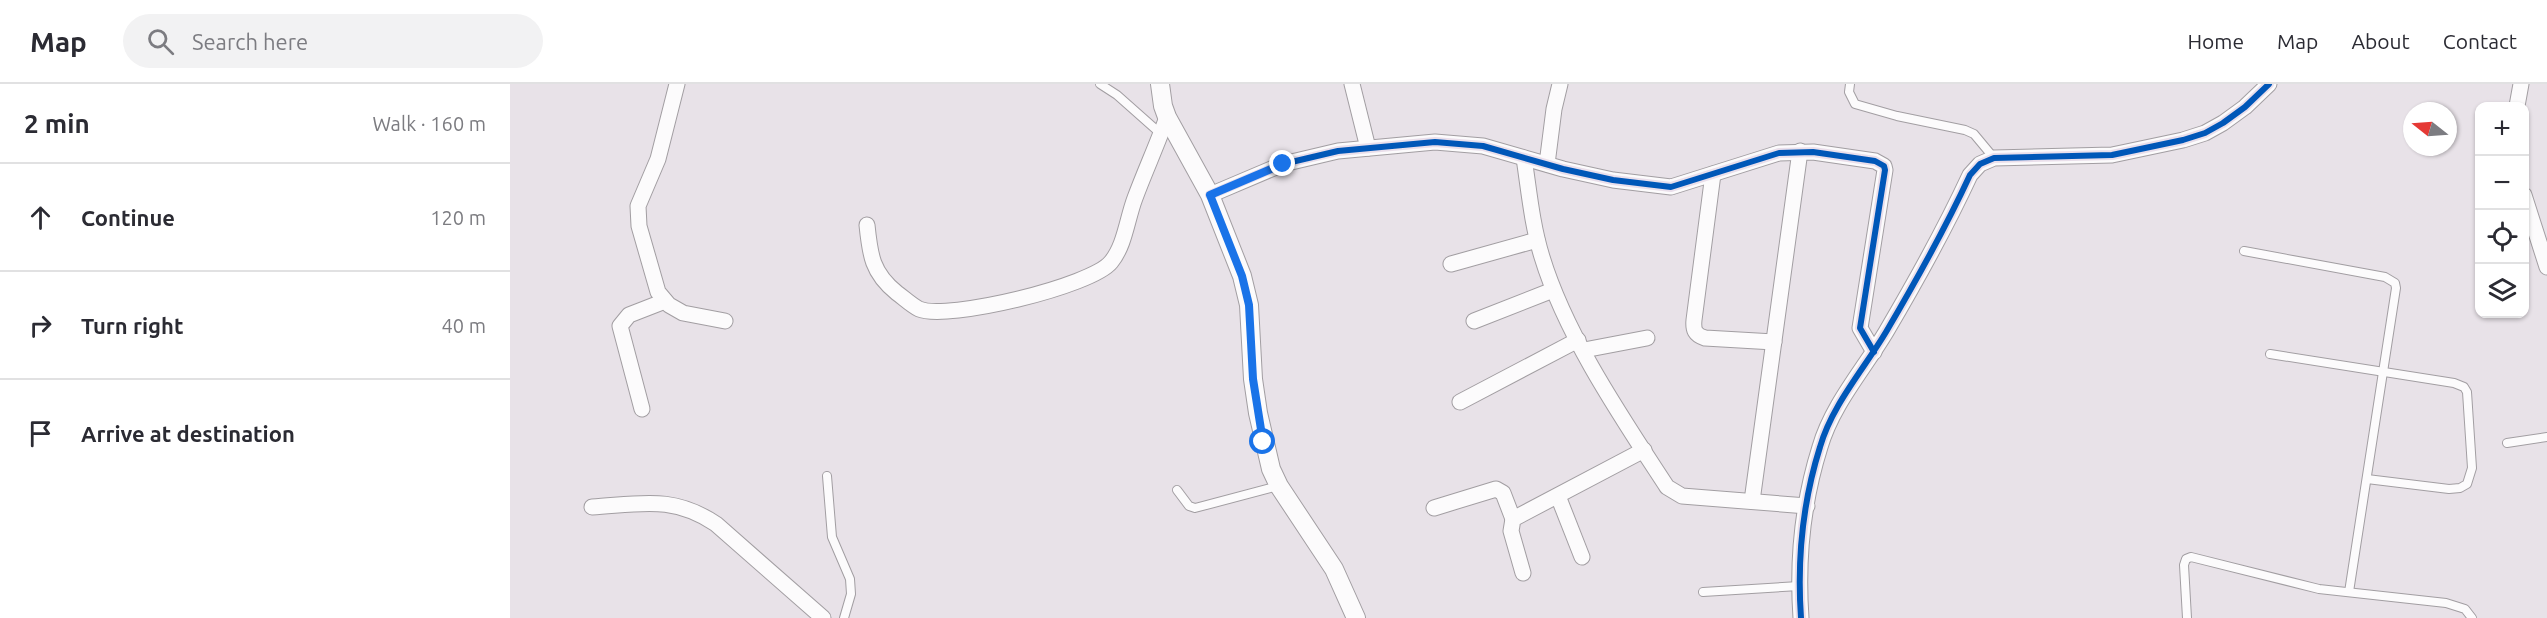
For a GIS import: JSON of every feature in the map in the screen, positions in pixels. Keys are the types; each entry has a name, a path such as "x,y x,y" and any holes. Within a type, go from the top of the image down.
{"street":[{"path":"677,84 658,159 637,214 649,266 658,292 665,301 682,313 724,321"},
{"path":"867,225 875,270 891,288 918,308 927,311 1024,298 1061,288 1101,272 1111,263 1119,250 1134,200 1164,126 1160,84"},
{"path":"1352,84 1368,148"},
{"path":"1546,164 1560,84"},
{"path":"1801,618 1799,586 1807,506 1820,446 1834,417 1927,259 1970,175 1980,164 1994,158 2112,155 2183,140 2205,133 2223,123 2245,107 2269,84"},
{"path":"2518,102 2521,84"},
{"path":"1164,126 1210,195 1242,276 1249,305 1253,379 1263,442 1279,486 1334,569 1356,618"},
{"path":"1210,195 1283,164 1338,151 1435,142 1466,143 1613,180 1671,187 1779,153 1800,151 1875,161 1884,166 1884,179 1860,318 1863,338 1874,352"},
{"path":"1752,501 1800,151"},
{"path":"1524,158 1537,240 1553,290 1581,345 1667,487 1675,494 1807,506"},
{"path":"1713,174 1694,320 1695,332 1705,338 1774,342"},
{"path":"2529,210 2547,267"},
{"path":"1451,264 1537,240"},
{"path":"1474,321 1553,290"},
{"path":"642,409 620,326 629,315 665,301"},
{"path":"1460,402 1581,345 1647,338"},
{"path":"1513,519 1644,450"},
{"path":"1434,508 1496,489 1503,493 1513,519 1511,531 1524,573"},
{"path":"1558,496 1582,557"},
{"path":"592,507 655,503 677,505 697,511 724,531 823,618"}],"lane":[{"path":"1100,84 1164,126"},
{"path":"1850,84 1849,92 1855,104 1897,116 1965,130 1974,134 1994,158"},
{"path":"2244,251 2385,278 2395,283 2349,592"},
{"path":"2270,354 2454,382 2464,387 2468,414 2470,477 2467,484 2460,488 2449,489 2367,479"},
{"path":"2506,444 2547,437"},
{"path":"827,476 832,537 850,579 851,594 844,618"},
{"path":"1177,490 1189,506 1195,508 1279,486"},
{"path":"2187,618 2184,565 2186,559 2191,557 2278,580 2349,592 2446,603 2465,609 2472,618"},
{"path":"1703,592 1799,586"}],"cycle path":[{"path":"1801,618 1800,575 1805,510 1825,432 1840,402 1908,294 1970,175 1980,164 1994,158 2112,155 2183,140 2205,133 2223,123 2245,107 2269,84"},
{"path":"1210,195 1283,164 1338,151 1435,142 1483,146 1563,169 1613,180 1671,187 1779,153 1813,152 1875,161 1884,166 1885,170 1860,328 1874,352"}],"route":[{"path":"1263,442 1253,379 1249,305 1242,276 1210,195 1245,178 1283,164"}]}
